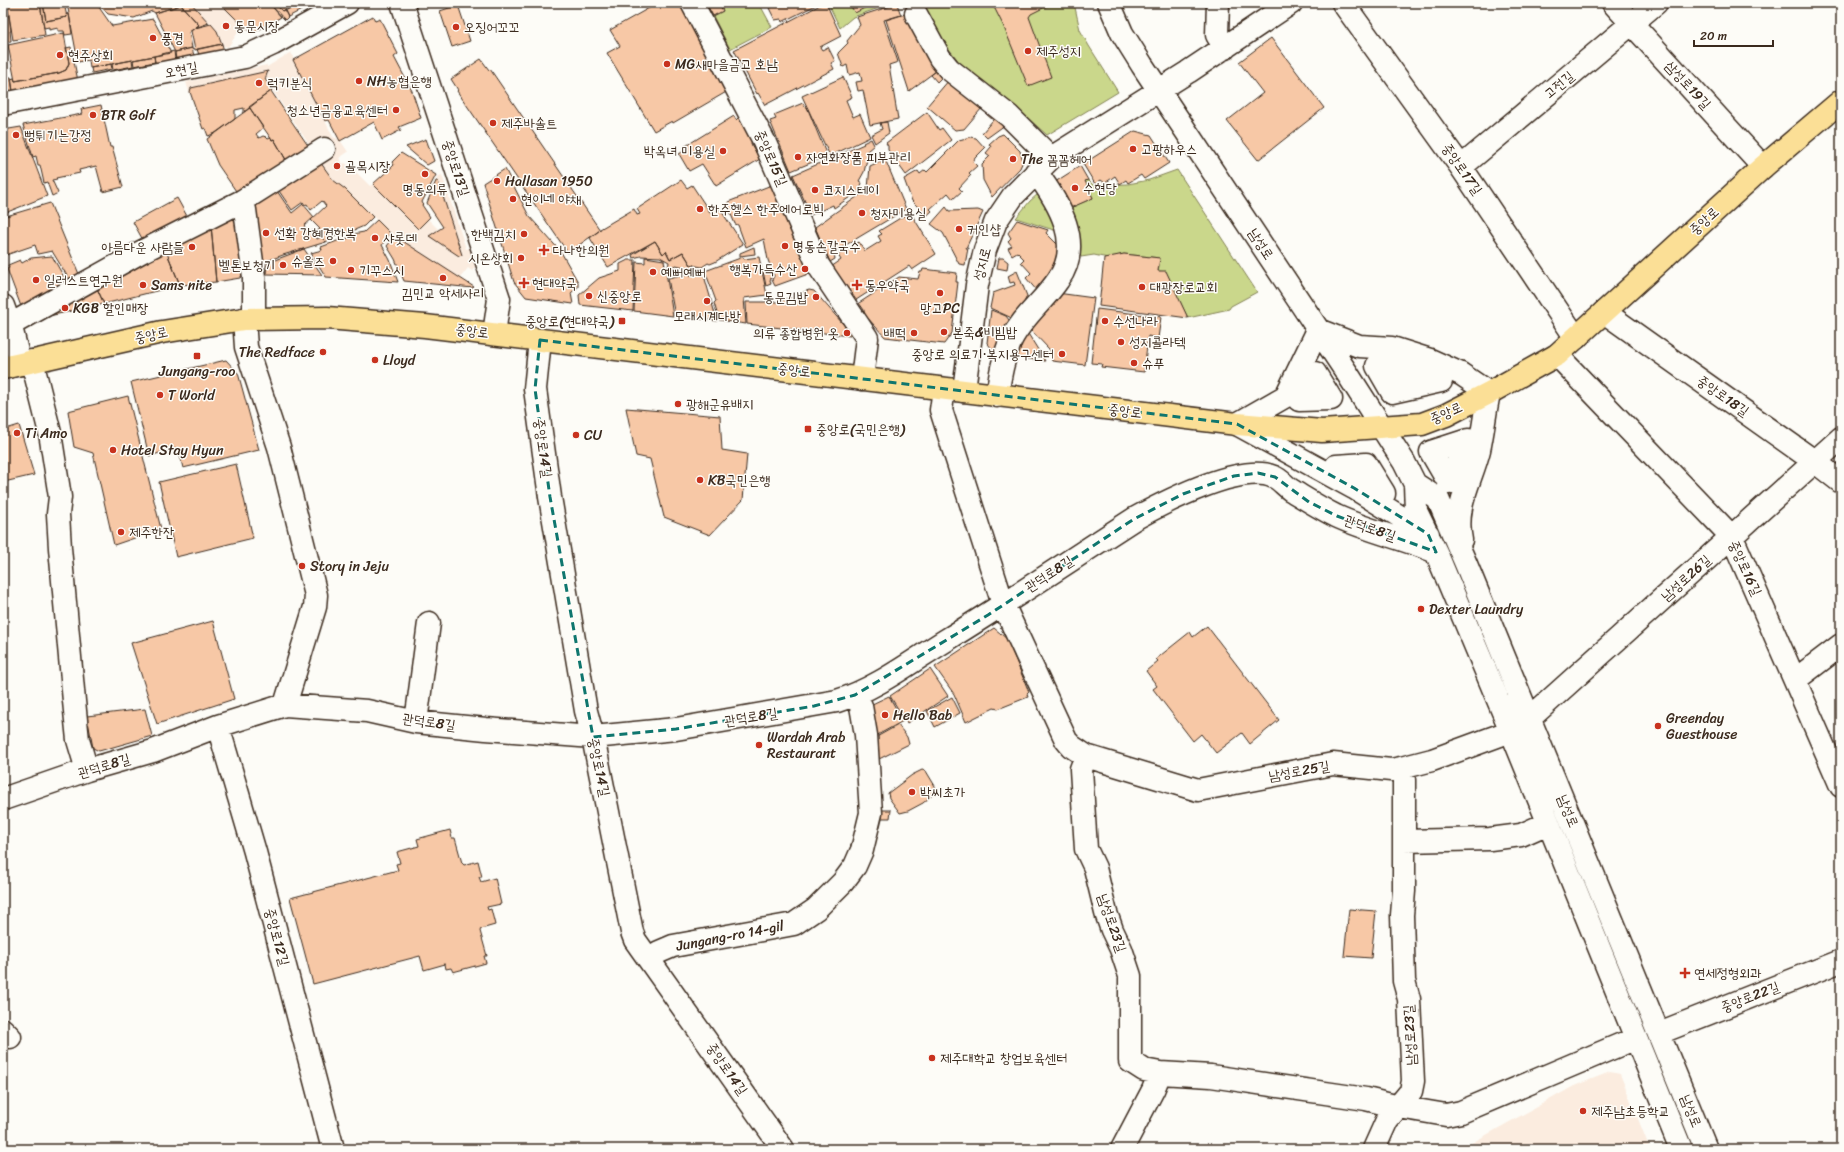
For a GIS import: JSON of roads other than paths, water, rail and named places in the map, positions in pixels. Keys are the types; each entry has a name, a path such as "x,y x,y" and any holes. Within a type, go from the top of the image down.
{"main road":[{"name":"중앙로","path":"18,364 162,332 249,319 327,318 372,321 494,334 1237,424 1322,431 1422,424 1446,415 1557,355 1763,167 1841,101"}],"street":[{"name":"오현길","path":"3,104 245,57 273,44 347,3"},
{"name":"중앙로13길","path":"402,3 499,299 494,334"},
{"name":"중앙로15길","path":"692,3 764,141 818,265 867,338 862,378"},
{"name":"남성로","path":"1109,3 1122,33 1318,330 1404,462 1416,484 1438,499 1530,718 1706,1149"},
{"path":"1218,3 1217,35 1226,48"},
{"name":"성지로","path":"954,390 985,250 996,221 1013,196 1044,165 1226,48 1291,3"},
{"name":"중앙로17길","path":"1343,3 1461,167 1576,338"},
{"name":"삼성로19길","path":"1613,3 1763,167"},
{"name":"고전길","path":"1461,167 1656,3"},
{"path":"916,14 940,58 950,70 1009,116 1044,165 1065,224 1070,243 1070,256 1065,269 1058,280 1038,302 1012,339 1000,372 997,396"},
{"path":"87,770 78,740 60,548 58,514 60,497 50,433 18,364 6,315 141,252 242,201 324,149"},
{"path":"242,201 245,210 254,277 246,347 278,446 316,595 315,607 285,705"},
{"name":"중앙로18길","path":"1604,312 1814,461 1841,482"},
{"path":"1237,424 1286,396 1318,330 1359,346 1392,348 1430,360 1461,374 1489,393 1478,451 1468,477 1459,514 1460,536 1466,564"},
{"name":"중앙로14길","path":"540,340 535,389 549,489 586,711 593,737 632,932 779,1148"},
{"name":"중앙로16길","path":"1557,355 1732,537 1841,786"},
{"path":"954,390 941,410 1003,604 1066,740 1071,746 1086,756"},
{"path":"1237,424 1354,488 1432,543"},
{"name":"남성로26길","path":"1530,718 1841,438"},
{"name":"관덕로8길","path":"3,800 87,770 153,751 218,726 285,705 367,711 416,722 593,737 683,728 814,706 855,695 879,683 1134,519 1159,505 1234,476 1258,473 1275,477 1309,502 1338,516 1413,542 1432,543"},
{"name":"남성로","path":"1416,484 1416,511 1432,543 1511,731 1681,1149"},
{"path":"416,722 428,623"},
{"path":"1795,680 1841,645"},
{"name":"Jungang-ro 14-gil","path":"649,959 659,952 673,946 794,924 816,909 843,882 855,866 862,850 871,813 866,735 861,706 855,695"},
{"name":"중앙로12길","path":"218,726 255,854 333,1149"},
{"name":"남성로25길","path":"1086,756 1198,790 1333,764 1391,770 1432,760 1511,731"},
{"name":"남성로23길","path":"1086,756 1081,769 1086,849 1095,868 1106,913 1121,949 1130,976 1130,1061 1144,1070 1160,1073 1211,1076 1366,1099 1399,1107 1446,1115 1461,1112 1636,1038"},
{"name":"남성로23길","path":"1399,1107 1411,1091 1412,1081 1409,999 1404,981 1402,915 1404,905 1404,780 1401,768"},
{"path":"1404,841 1490,839 1521,835 1548,823"},
{"name":"중앙로22길","path":"1659,1033 1841,961"},
{"path":"1122,1149 1153,1090 1160,1073"},
{"path":"1374,1149 1387,1120 1399,1107"}],"place":[{"name":"동문시장","path":"226,26"},
{"name":"오징어꼬꼬","path":"456,27"},
{"name":"풍경","path":"153,38"},
{"name":"제주성지","path":"1028,51"},
{"name":"현주상회","path":"60,55"},
{"name":"MG새마을금고 호남","path":"667,64"},
{"name":"NH농협은행","path":"359,81"},
{"name":"럭키분식","path":"259,83"},
{"name":"청소년금융교육센터","path":"396,110"},
{"name":"BTR Golf","path":"93,115"},
{"name":"제주바솔트","path":"493,123"},
{"name":"뻥튀기는강정","path":"16,135"},
{"name":"고팡하우스","path":"1133,149"},
{"name":"박옥녀 미용실","path":"723,151"},
{"name":"자연화장품 피부관리","path":"798,157"},
{"name":"The 꼼꼼헤어","path":"1013,159"},
{"name":"골목시장","path":"337,166"},
{"name":"명동의류","path":"425,174"},
{"name":"Hallasan 1950","path":"497,181"},
{"name":"수현당","path":"1075,188"},
{"name":"코지스테이","path":"815,190"},
{"name":"현이네 야채","path":"513,199"},
{"name":"한주헬스 한주에어로빅","path":"700,209"},
{"name":"청자미용실","path":"862,213"},
{"name":"커인샵","path":"959,229"},
{"name":"선확 강혜경한복","path":"266,233"},
{"name":"한백김치","path":"524,234"},
{"name":"샤롯데","path":"375,238"},
{"name":"명동손칼국수","path":"785,246"},
{"name":"아름다운 사람들","path":"192,247"},
{"name":"다나한의원","path":"544,250"},
{"name":"시온상회","path":"521,258"},
{"name":"슈올즈","path":"333,261"},
{"name":"벨톤보청기","path":"283,265"},
{"name":"행복가득수산","path":"805,269"},
{"name":"기꾸스시","path":"351,270"},
{"name":"예뻐예뻐","path":"653,272"},
{"name":"김민교 악세사리","path":"443,278"},
{"name":"일러스트연구원","path":"36,280"},
{"name":"현대약국","path":"524,283"},
{"name":"Sams nite","path":"143,285"},
{"name":"동우약국","path":"857,285"},
{"name":"대광장로교회","path":"1142,287"},
{"name":"망고PC","path":"940,293"},
{"name":"신중앙로","path":"589,296"},
{"name":"동문김밥","path":"816,297"},
{"name":"모래시계다방","path":"707,301"},
{"name":"KGB 할인매장","path":"65,308"},
{"name":"중앙로(현대약국)","path":"622,321"},
{"name":"수선나라","path":"1105,321"},
{"name":"본죽&비빔밥","path":"944,332"},
{"name":"의류 종합병원 옷","path":"847,333"},
{"name":"배떡","path":"914,333"},
{"name":"성지콜라텍","path":"1121,342"},
{"name":"The Redface","path":"323,352"},
{"name":"중앙로 의료기·복지용구센터","path":"1062,354"},
{"name":"Jungang-roo","path":"197,356"},
{"name":"Lloyd","path":"375,360"},
{"name":"슈푸","path":"1134,363"},
{"name":"T World","path":"160,395"},
{"name":"광해군유배지","path":"678,404"},
{"name":"중앙로(국민은행)","path":"808,429"},
{"name":"Ti Amo","path":"17,433"},
{"name":"CU","path":"576,435"},
{"name":"Hotel Stay Hyun","path":"113,450"},
{"name":"KB국민은행","path":"700,480"},
{"name":"제주한잔","path":"121,532"},
{"name":"Story in Jeju","path":"302,566"},
{"name":"Dexter Laundry","path":"1421,609"},
{"name":"Hello Bab","path":"885,715"},
{"name":"Greenday Guesthouse","path":"1658,726"},
{"name":"Wardah Arab Restaurant","path":"759,745"},
{"name":"박씨초가","path":"912,792"},
{"name":"연세정형외과","path":"1685,973"},
{"name":"제주대학교 창업보육센터","path":"932,1058"},
{"name":"제주남초등학교","path":"1583,1111"}]}
